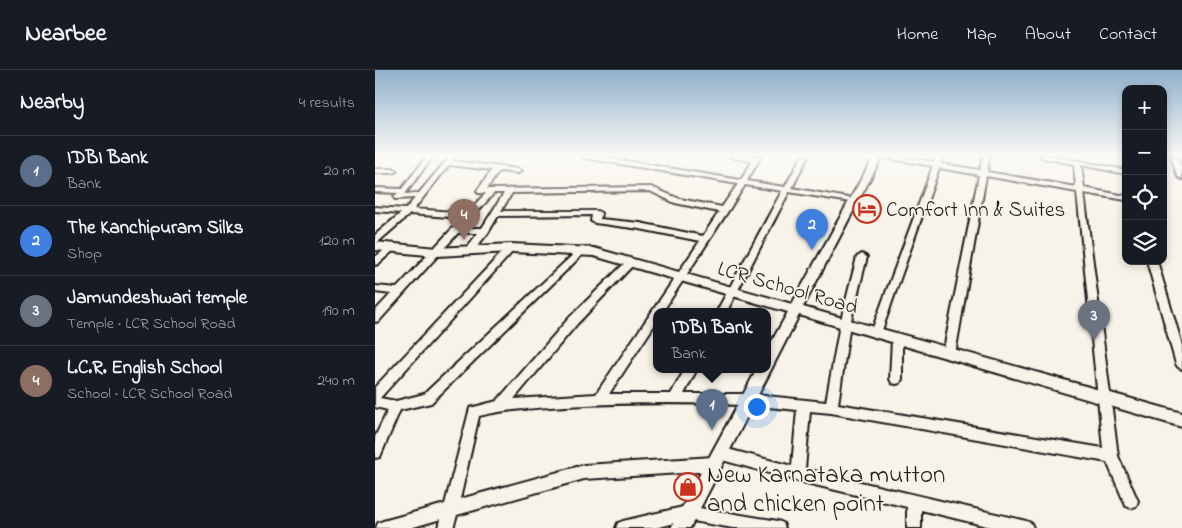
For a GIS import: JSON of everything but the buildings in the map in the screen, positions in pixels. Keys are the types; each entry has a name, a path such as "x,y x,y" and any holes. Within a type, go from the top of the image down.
{"street":[{"path":"378,210 398,197 414,177"},
{"path":"375,240 408,212 434,177"},
{"path":"491,177 481,191 651,189 678,200 725,210"},
{"path":"715,177 854,201"},
{"path":"660,308 745,177"},
{"path":"724,308 793,177"},
{"path":"771,356 867,177"},
{"path":"876,333 932,177"},
{"path":"949,354 983,177"},
{"path":"1018,177 1122,197"},
{"path":"1079,177 1106,398 1111,456 1131,501"},
{"path":"375,190 404,191"},
{"path":"469,250 485,231 510,190"},
{"path":"375,318 491,192"},
{"path":"398,197 420,195"},
{"path":"378,210 469,216"},
{"path":"495,214 597,213 595,221 640,226 706,239"},
{"path":"457,230 485,231"},
{"name":"LCR School Road","path":"375,246 437,252 511,248 583,250 631,262 1182,420"},
{"path":"375,262 391,248"},
{"path":"375,395 511,248"},
{"path":"375,402 396,406 427,399 583,250"},
{"path":"831,408 845,324 862,257"},
{"path":"501,405 573,321 631,262"},
{"path":"1153,265 1177,328 1182,364"},
{"path":"375,289 400,292"},
{"path":"599,399 653,318"},
{"path":"896,379 897,339"},
{"path":"675,398 689,373"},
{"path":"684,521 762,373"},
{"path":"446,528 475,412 501,405 599,399 747,399 831,408 1111,456"},
{"path":"798,474 804,405"},
{"path":"375,452 396,406"},
{"path":"383,528 584,472 717,458 798,474 1026,528"},
{"path":"914,502 914,528"},
{"path":"623,528 684,521 777,528"}],"place":[{"name":"Comfort Inn & Suites","path":"867,209"},
{"name":"L.C.R. English School","path":"464,240"},
{"name":"The Kanchipuram Silks","path":"812,250"},
{"name":"Jamundeshwari temple","path":"1094,341"},
{"name":"IDBI Bank","path":"712,430"},
{"name":"New Karnataka mutton and chicken point","path":"688,487"}]}
